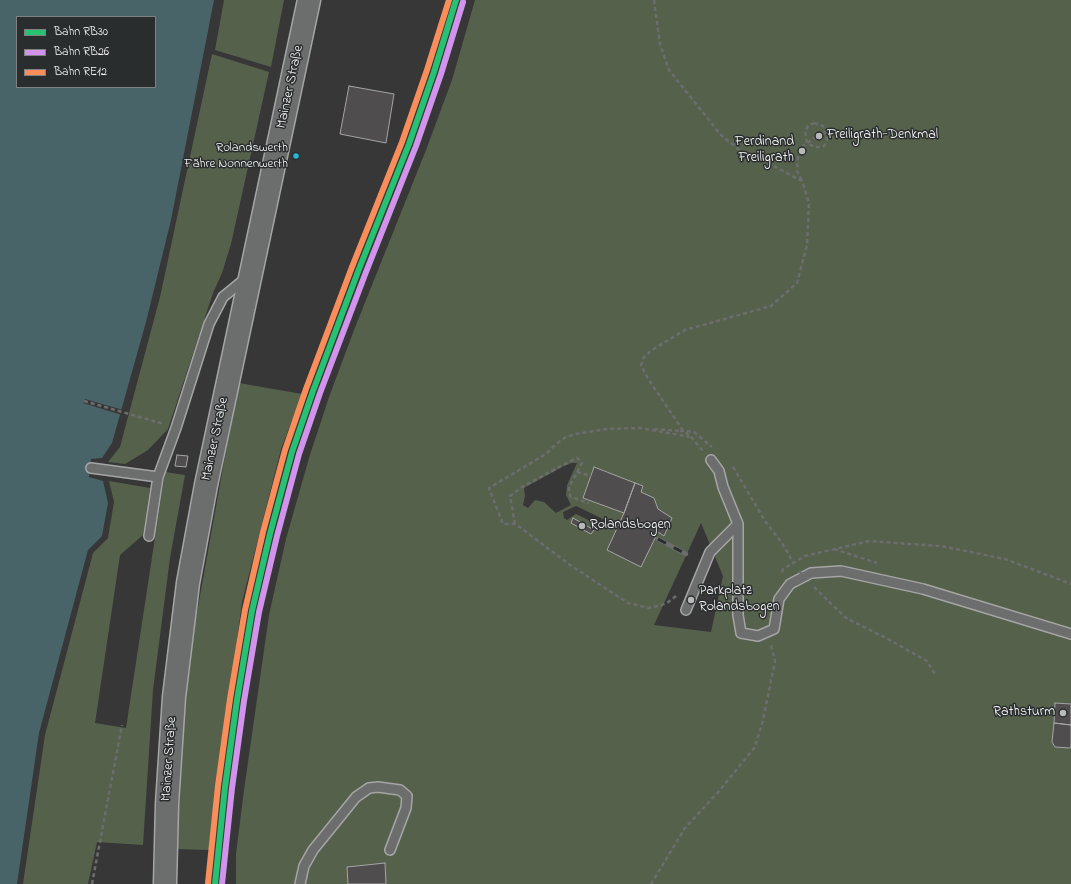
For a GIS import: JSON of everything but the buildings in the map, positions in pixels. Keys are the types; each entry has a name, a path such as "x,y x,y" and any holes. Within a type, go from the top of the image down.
{"main road":[{"name":"Mainzer Straße","path":"165,884 167,804 174,697 188,583 206,485 309,0"}],"lane":[{"path":"149,536 158,477 176,428 209,324 223,297 250,276"},
{"path":"711,460 719,471 723,487 738,524 738,615 741,633 758,636 774,629 779,599 790,584 811,573 841,571 923,589 1071,634"},
{"path":"91,468 158,477"},
{"path":"686,610 700,580 710,552 738,524"},
{"path":"300,884 304,866 313,850 356,797 369,788 378,787 400,790 407,796 406,808 390,850"}],"path":[{"path":"654,0 660,44 669,70 721,135 742,152 770,164 802,181"},
{"path":"814,123 823,126 827,140 826,144 824,146 815,147 807,143 805,132 808,126 814,123"},
{"path":"640,428 692,438 682,429 647,377 641,365 644,357 652,350 685,330 771,306 797,283 807,246 809,202 797,171 798,156 802,147 815,137"},
{"path":"84,401 176,428"},
{"path":"700,580 666,603 658,606 648,608 628,603 570,565 515,524 503,524 489,488 546,454 566,437 606,429 640,428 694,432 715,450"},
{"path":"515,524 510,496 522,486 577,458 582,463 569,487 568,493 571,497 589,503"},
{"path":"730,464 734,468 765,521 782,543 794,564"},
{"path":"577,472 591,476"},
{"path":"779,599 775,590 783,569 794,564 805,556 870,541 941,546 1005,559 1071,584"},
{"path":"799,571 846,618 927,661 936,676"},
{"path":"651,884 685,828 720,790 755,747 763,720 775,660 768,632"},
{"path":"92,884 122,726"}],"green space":[{"path":"224,0 284,0 271,67 215,50"},
{"path":"475,0 1071,0 1071,884 236,884 236,854 269,615 286,539 309,458 329,397 452,80","holes":["577,463 567,485 566,495 571,505 556,513 544,502 535,500 528,508 523,505 525,496 524,488 564,466","594,467 635,483 624,513 583,498","576,506 607,521 605,528 576,514 567,520 564,518 563,512","701,523 723,576 711,632 654,625"]},
{"path":"212,54 269,72 231,244 222,273 213,293 168,429 148,450 125,464 108,462 120,447 160,297"},
{"path":"239,383 302,394 281,449 242,602 209,850 175,849 182,696"},
{"path":"165,472 185,475 170,558 153,690 143,845 97,842 88,884 23,884 45,735 93,553 108,538 114,502 109,481 150,488 143,535 120,555 95,723 126,728"}],"water":[{"path":"0,0 214,0 171,220 146,322 112,443 102,458 91,459 89,477 103,481 108,503 102,536 88,550 39,733 17,884 0,884"}],"pier":[{"path":"85,399 123,410 122,415 83,403"}],"railway":[{"path":"658,539 686,554"}],"rail line":[{"name":"RE12","path":"208,883 218,786 230,699 245,610 263,532 285,450 306,389 352,267 402,142 449,0"},
{"name":"RB30","path":"215,884 225,787 237,700 252,611 270,534 292,452 313,391 359,269 409,144 434,72 456,0"},
{"name":"RB26","path":"222,884 232,788 244,701 259,612 277,536 299,454 320,393 416,146 441,74 463,2"}],"place":[{"name":"Freiligrath-Denkmal","path":"819,136"},
{"name":"Ferdinand Freiligrath","path":"802,151"},
{"name":"Rolandswerth Fähre Nonnenwerth","path":"296,156"},
{"name":"Rolandsbogen","path":"582,526"},
{"name":"Parkplatz Rolandsbogen","path":"691,600"},
{"name":"Rathsturm","path":"1063,713"}]}
